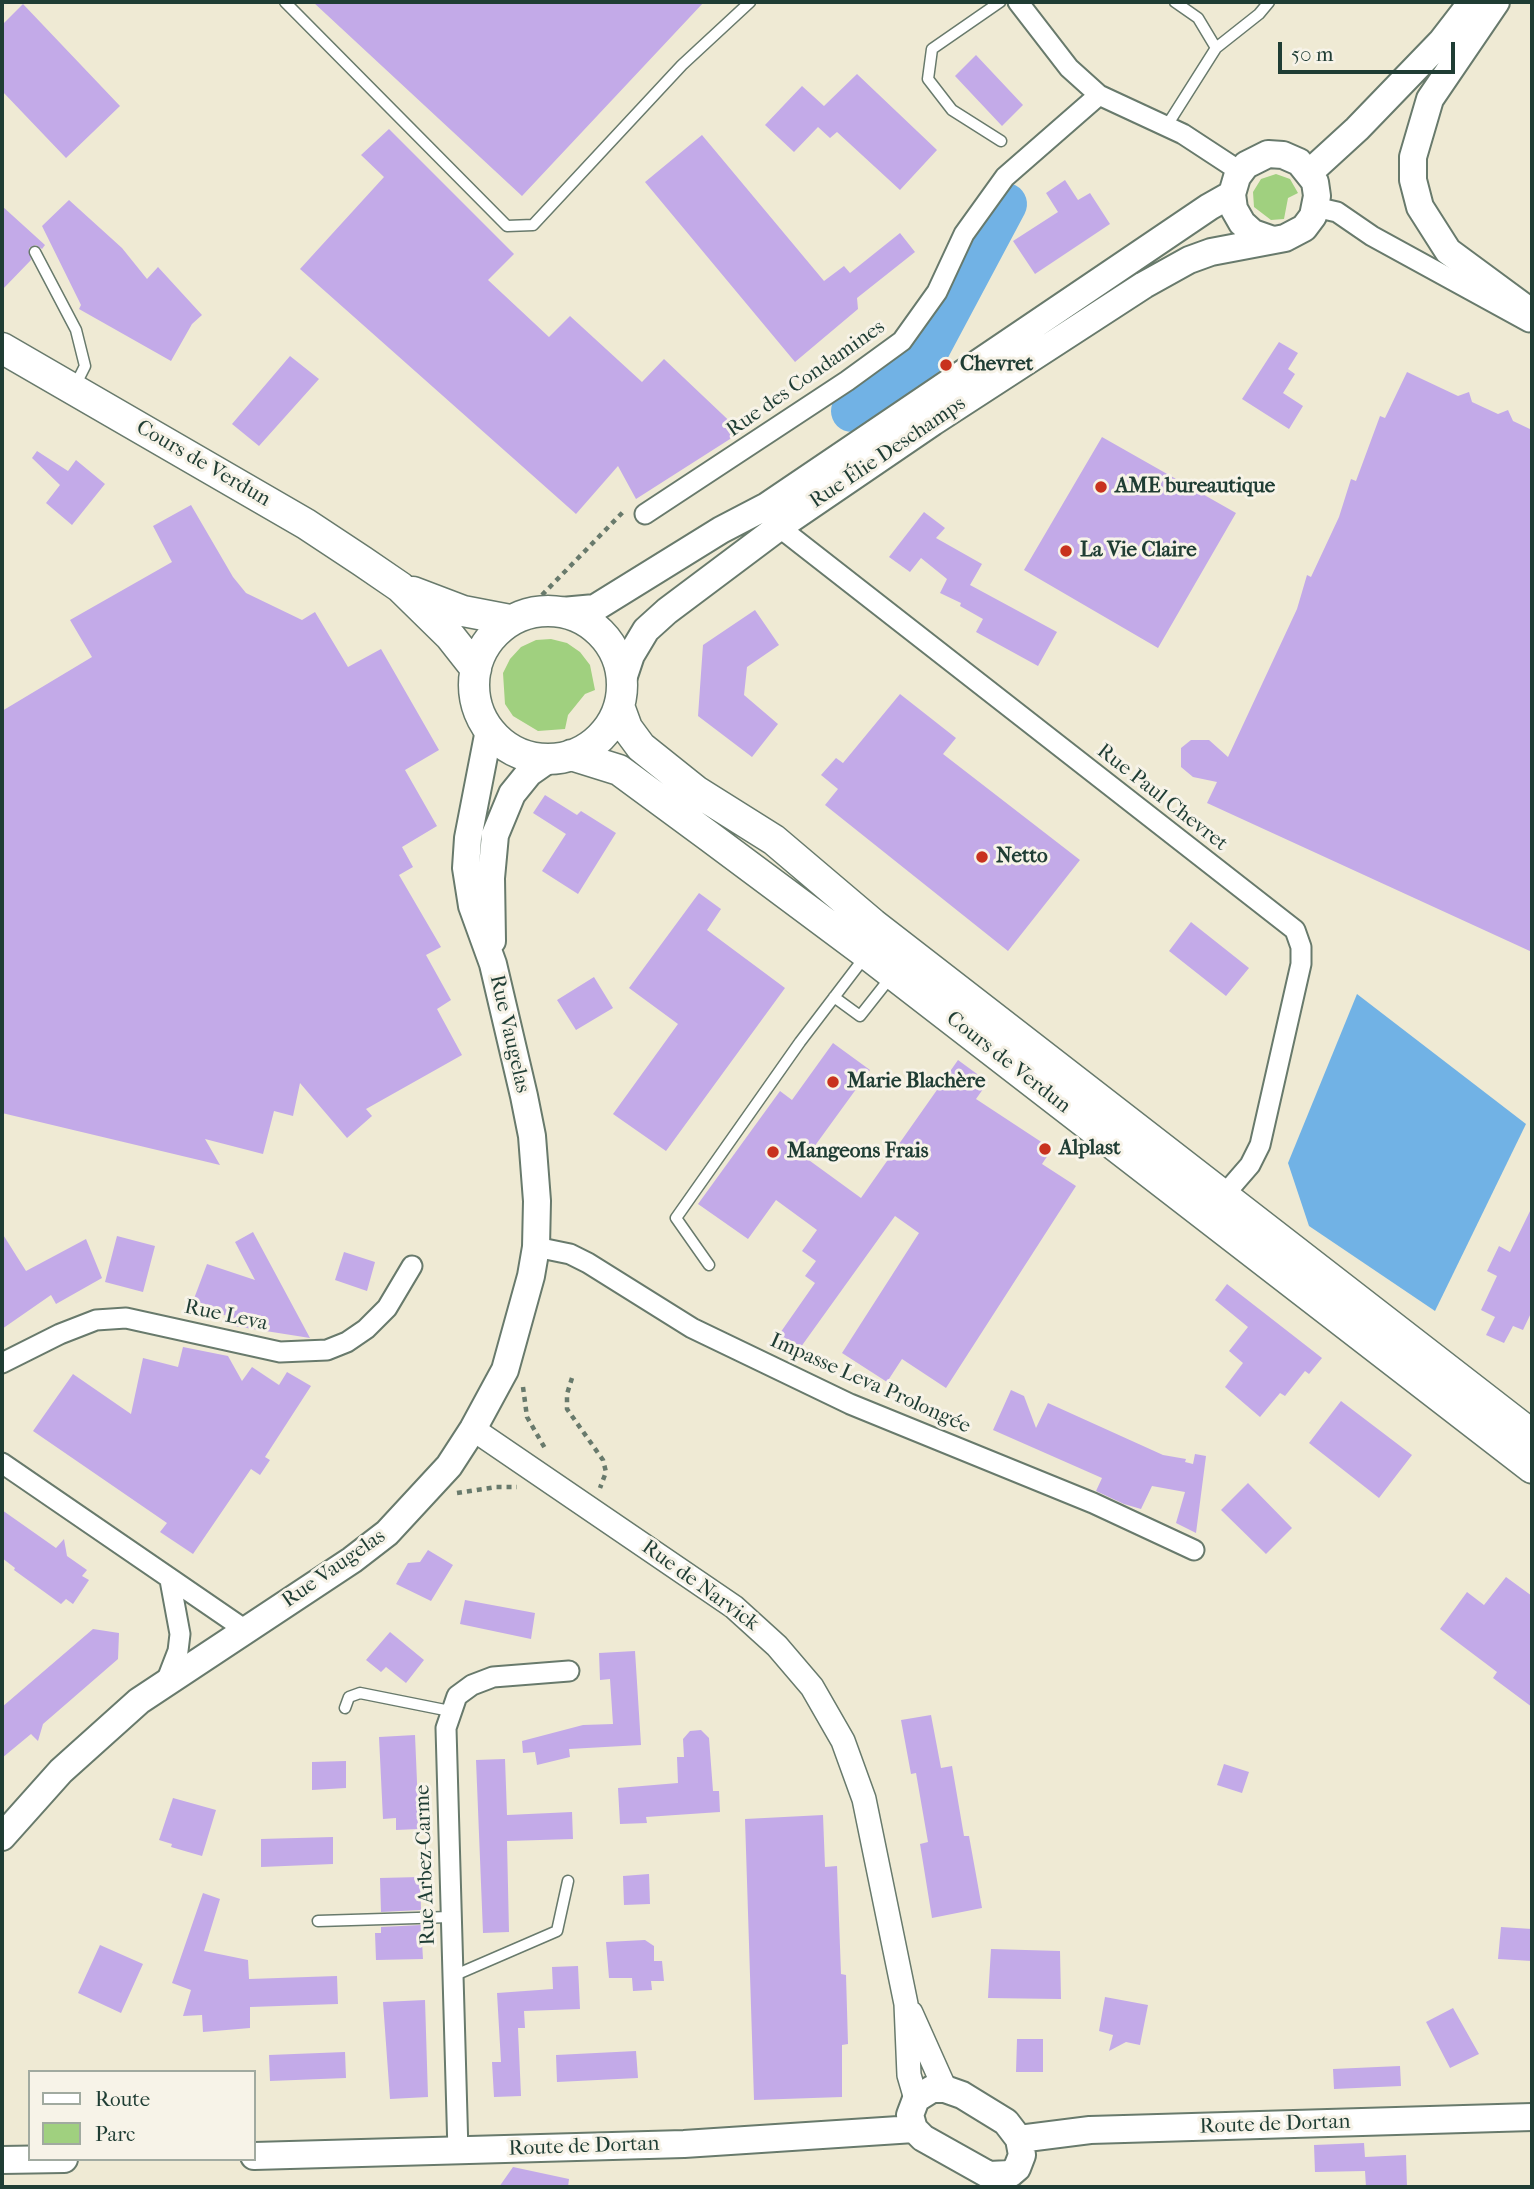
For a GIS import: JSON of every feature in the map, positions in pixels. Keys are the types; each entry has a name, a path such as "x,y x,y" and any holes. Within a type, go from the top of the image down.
{"main road":[{"path":"1310,172 1357,129 1442,41 1472,2"},
{"path":"1496,2 1430,99 1413,156 1413,180 1420,207 1448,251 1532,313"},
{"path":"1268,154 1283,155 1299,162 1310,172 1317,197 1313,216 1304,228 1285,238 1270,239 1253,233 1241,223 1234,209 1236,183 1254,159 1268,154"},
{"name":"Rue Élie Deschamps","path":"536,614 595,608 721,530 767,506 1209,207 1236,183"},
{"name":"Rue Élie Deschamps","path":"620,694 631,655 646,630 779,527 1144,285 1189,260 1270,239"},
{"name":"Cours de Verdun","path":"2,348 306,523 400,587 450,636 476,669"},
{"name":"Cours de Verdun","path":"400,587 463,611 536,614"},
{"path":"536,614 586,621 605,637 617,659 620,694 608,728 591,745 560,757 527,756 507,747 489,730 477,709 473,685 476,669 489,639 536,614"},
{"name":"Cours de Verdun","path":"620,694 627,728 650,755 696,792 774,840 873,924 1532,1435"},
{"name":"Rue Vaugelas","path":"2,1837 94,1739 166,1682 352,1560 387,1533 417,1504 449,1466 505,1370 531,1276 536,1247 537,1201 532,1136 493,964 472,906 466,869 468,838 489,730"},
{"name":"Cours de Verdun","path":"560,757 619,770 867,954 1532,1468"},
{"name":"Rue Vaugelas","path":"493,964 491,878 495,835 512,794 529,773 560,757"},
{"path":"932,2089 945,2089 1006,2122 1019,2139 1022,2155 1019,2178 1002,2176 984,2179 934,2146 914,2129 910,2115 916,2099 932,2089"},
{"name":"Route de Dortan","path":"1019,2139 1090,2130 1532,2117"},
{"name":"Route de Dortan","path":"256,2156 684,2144 914,2129"},
{"path":"2,2160 28,2160"}],"street":[{"path":"1018,2 1069,68 1099,96 1183,134 1236,183"},
{"name":"Rue des Condamines","path":"645,514 847,382 902,341 937,292 964,234 1005,177 1099,96"},
{"path":"1315,207 1337,212 1372,236 1532,324"},
{"name":"Rue Paul Chevret","path":"779,527 1296,930 1301,947 1301,964 1260,1145 1250,1165 1224,1195"},
{"name":"Impasse Leva Prolongée","path":"536,1247 570,1254 692,1328 850,1404 1093,1503 1194,1550"},
{"name":"Rue Leva","path":"2,1363 60,1334 96,1320 126,1318 280,1352 327,1350 366,1329 387,1308 412,1266"},
{"name":"Rue de Narvick","path":"473,1429 743,1614 796,1666 829,1713 852,1762 864,1800 906,2004 909,2075 916,2099"},
{"path":"2,1463 244,1629"},
{"path":"166,1682 178,1651 180,1634 170,1580"},
{"path":"450,1711 457,1696 472,1685 493,1677 569,1671"},
{"name":"Rue Arbez-Carme","path":"450,1711 446,1728 446,1774 458,2152"},
{"name":"Rue de Narvick","path":"906,2004 945,2089"}],"lane":[{"path":"285,2 507,226 533,225 682,65 750,2"},
{"path":"1000,2 932,49 928,79 952,110 1001,141"},
{"path":"1175,2 1198,18 1216,48"},
{"path":"1166,127 1216,48 1259,14 1269,2"},
{"path":"35,252 76,330 85,366 74,389"},
{"path":"709,1265 676,1218 867,954"},
{"path":"834,997 860,1016 893,974"},
{"path":"345,1708 349,1697 360,1693 450,1711"},
{"path":"452,1976 557,1931 568,1881"},
{"path":"318,1921 450,1917"}],"path":[{"path":"536,614 543,592 623,512 645,514"},
{"path":"572,1378 567,1394 567,1409 574,1423 592,1442 606,1472 601,1488 588,1506"},
{"path":"522,1382 527,1417 552,1459"},
{"path":"417,1504 496,1487 527,1487"}],"green space":[{"path":"1276,174 1290,179 1298,193 1288,198 1284,219 1271,220 1254,207 1253,192 1261,179"},
{"path":"551,639 567,643 580,652 590,665 595,690 585,694 568,715 565,729 538,731 513,716 505,704 503,673 510,659 521,647 536,640"}],"water":[{"path":"1357,994 1526,1124 1435,1311 1309,1226 1288,1163"}],"building":[{"path":"313,2 704,2 522,196"},
{"path":"23,4 120,106 66,158 2,91 2,25"},
{"path":"976,55 1023,105 1002,126 955,76"},
{"path":"857,74 937,150 900,190 837,132 830,138 818,127 794,152 765,125 802,86 824,106"},
{"path":"389,129 514,254 488,280 549,337 570,316 642,382 664,359 741,432 636,499 618,466 576,514 300,269 384,177 361,155"},
{"path":"702,135 824,281 844,266 850,273 900,233 915,252 857,298 858,309 795,362 645,182"},
{"path":"1065,180 1078,200 1090,193 1110,224 1035,274 1013,241 1058,212 1046,193"},
{"path":"69,200 122,248 147,279 158,267 202,315 192,324 171,361 79,309 81,305 42,226"},
{"path":"2,206 45,245 42,249 36,245 29,248 31,260 2,290"},
{"path":"1279,342 1298,353 1288,369 1295,374 1283,393 1303,406 1289,429 1242,399"},
{"path":"290,356 319,379 259,446 232,424"},
{"path":"1407,372 1458,396 1469,392 1472,402 1498,414 1508,410 1513,421 1532,430 1532,952 1207,803 1217,782 1193,777 1181,767 1181,748 1191,740 1209,740 1228,757 1297,609 1307,575 1311,577 1339,517 1351,479 1356,481 1380,416 1385,418"},
{"path":"1102,437 1236,513 1158,648 1024,570"},
{"path":"37,451 68,471 76,460 105,484 72,525 46,503 60,485 32,458"},
{"path":"191,505 233,577 246,593 302,620 315,612 348,667 381,649 439,750 405,770 437,826 402,847 413,867 399,875 441,947 426,955 451,1000 437,1009 462,1055 366,1109 372,1116 347,1138 300,1083 293,1116 274,1111 263,1154 205,1139 220,1165 2,1113 2,711 92,657 70,620 172,562 153,526"},
{"path":"924,512 945,528 936,538 982,564 970,585 1057,632 1038,666 976,632 983,619 960,606 961,603 940,593 947,579 921,558 910,572 889,557"},
{"path":"755,610 779,645 747,667 744,695 778,724 752,757 698,716 703,645"},
{"name":"Netto","path":"900,694 956,738 943,754 1080,860 1008,951 825,805 838,789 821,775 836,758 843,763"},
{"path":"545,795 577,815 581,811 616,833 578,894 542,871 566,834 533,813"},
{"path":"699,893 721,909 707,930 785,988 666,1151 613,1114 678,1024 629,988"},
{"path":"1191,922 1249,968 1226,996 1169,951"},
{"path":"594,977 613,1008 576,1030 557,1000"},
{"path":"833,1043 870,1070 806,1158 861,1198 958,1060 988,1082 976,1099 1052,1149 1042,1164 1076,1186 946,1388 902,1359 887,1382 842,1353 919,1233 895,1216 798,1351 778,1336 815,1283 805,1276 816,1261 802,1251 817,1230 776,1200 748,1239 698,1204 780,1091 792,1100"},
{"path":"1532,1207 1532,1311 1523,1330 1513,1326 1504,1343 1486,1335 1495,1317 1481,1310 1497,1276 1487,1271 1499,1246 1510,1252"},
{"path":"253,1232 310,1338 234,1326 236,1319 192,1304 207,1264 255,1280 235,1242"},
{"path":"2,1233 26,1271 86,1239 102,1278 56,1304 51,1295 2,1329"},
{"path":"117,1236 155,1246 143,1292 105,1282"},
{"path":"344,1252 375,1262 367,1291 335,1280"},
{"path":"1227,1284 1322,1358 1309,1374 1305,1371 1285,1396 1280,1393 1260,1417 1225,1387 1243,1363 1229,1351 1248,1327 1215,1300"},
{"path":"183,1347 228,1356 242,1381 252,1367 279,1385 287,1372 311,1386 265,1457 270,1460 260,1475 251,1469 193,1554 160,1532 167,1523 33,1431 73,1374 131,1414 143,1358 178,1367"},
{"path":"1011,1390 1024,1396 1036,1428 1048,1403 1163,1455 1186,1459 1185,1462 1193,1464 1195,1454 1206,1456 1196,1533 1176,1523 1185,1492 1152,1486 1141,1509 1124,1504 1096,1491 1102,1478 993,1430"},
{"path":"1341,1401 1412,1455 1379,1498 1309,1443"},
{"path":"1248,1483 1292,1528 1266,1554 1221,1510"},
{"path":"2,1510 56,1548 64,1539 67,1556 87,1570 82,1576 89,1580 73,1604 66,1599 61,1604 2,1558"},
{"path":"428,1550 453,1565 431,1601 396,1584 408,1563 420,1562"},
{"path":"1506,1577 1532,1596 1532,1707 1493,1678 1497,1672 1440,1629 1467,1592 1484,1605"},
{"path":"465,1600 535,1613 531,1639 460,1624"},
{"path":"93,1629 119,1633 118,1659 43,1724 38,1741 31,1734 2,1758 2,1707"},
{"path":"390,1632 424,1660 406,1683 386,1667 381,1672 366,1660"},
{"path":"635,1651 641,1745 569,1749 570,1757 537,1765 535,1752 523,1753 522,1741 583,1725 613,1724 610,1679 600,1680 599,1653"},
{"path":"931,1715 941,1768 952,1766 964,1836 969,1836 982,1908 932,1918 920,1844 928,1842 916,1773 911,1774 901,1720"},
{"path":"701,1730 709,1738 713,1791 719,1791 720,1812 646,1817 647,1823 620,1824 618,1788 678,1783 677,1757 684,1757 683,1739 690,1731"},
{"path":"415,1735 419,1829 396,1830 396,1818 383,1819 379,1737"},
{"path":"505,1759 507,1815 572,1812 573,1839 507,1841 509,1932 483,1933 476,1760"},
{"path":"346,1761 346,1788 312,1790 312,1762"},
{"path":"1224,1764 1249,1772 1242,1793 1217,1785"},
{"path":"173,1798 216,1810 202,1856 171,1847 172,1844 159,1840"},
{"path":"823,1815 825,1867 837,1866 841,1974 846,1975 848,2044 842,2045 842,2097 754,2100 745,1819"},
{"path":"333,1837 333,1864 261,1867 261,1839"},
{"path":"649,1874 650,1904 624,1905 623,1876"},
{"path":"420,1877 421,1910 381,1912 380,1878"},
{"path":"203,1893 220,1899 204,1951 248,1960 249,1979 337,1976 338,2004 250,2007 250,2028 203,2032 202,2015 183,2016 191,1990 172,1983"},
{"path":"421,1925 423,1959 376,1960 375,1933 381,1933 381,1927"},
{"path":"1501,1927 1532,1929 1532,1961 1498,1959"},
{"path":"645,1940 654,1946 654,1961 662,1961 664,1981 651,1981 652,1990 633,1991 632,1978 609,1978 606,1942"},
{"path":"100,1945 143,1964 121,2013 78,1993"},
{"path":"991,1949 1060,1951 1061,1999 988,1998"},
{"path":"578,1966 580,2009 524,2011 525,2028 518,2028 521,2096 494,2097 492,2062 501,2062 497,1993 553,1989 552,1967"},
{"path":"1105,1997 1148,2005 1140,2045 1126,2042 1109,2051 1113,2035 1099,2031"},
{"path":"425,2000 428,2097 390,2099 383,2002"},
{"path":"1453,2008 1479,2054 1450,2068 1426,2022"},
{"path":"1017,2039 1043,2039 1043,2072 1016,2072"},
{"path":"636,2051 638,2078 557,2082 556,2055"},
{"path":"345,2052 346,2078 270,2081 269,2055"},
{"path":"1400,2066 1401,2086 1334,2089 1333,2069"},
{"path":"1364,2143 1365,2157 1406,2155 1407,2187 1366,2187 1365,2171 1315,2172 1314,2145"},
{"path":"513,2167 569,2179 568,2187 499,2187"}],"waterway":[{"path":"852,411 894,383 925,356 1006,204"}],"place":[{"name":"Chevret","path":"946,365"},
{"name":"AME bureautique","path":"1101,487"},
{"name":"La Vie Claire","path":"1066,551"},
{"name":"Netto","path":"982,857"},
{"name":"Marie Blachère","path":"833,1082"},
{"name":"Alplast","path":"1045,1149"},
{"name":"Mangeons Frais","path":"773,1152"}]}
